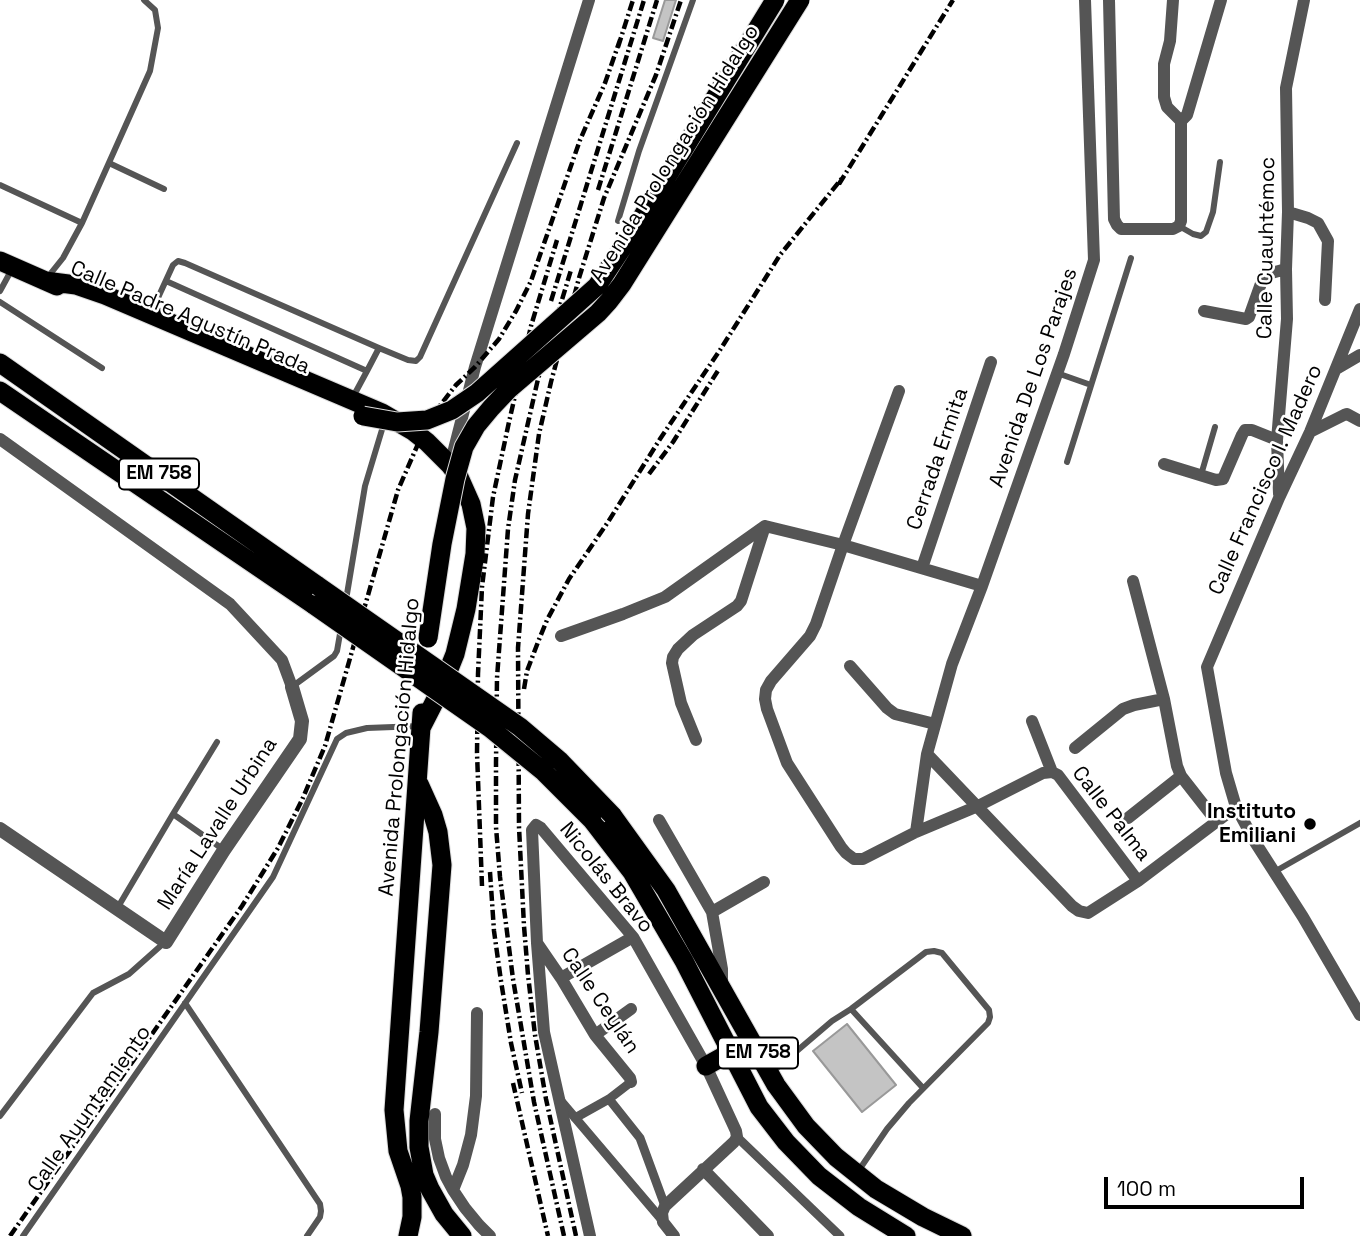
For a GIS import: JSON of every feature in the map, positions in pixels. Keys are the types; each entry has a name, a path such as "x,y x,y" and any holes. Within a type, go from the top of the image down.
{"highway":[{"name":"Avenida Prolongación Hidalgo","path":"357,408 397,422 427,420 452,410 477,393 597,285 636,228 775,0"},
{"name":"Avenida Prolongación Hidalgo","path":"408,1236 412,1198 398,1151 394,1110 428,638 442,544 464,447 476,426 509,389 598,313 616,292 800,0"},
{"name":"Calle Padre Agustín Prada","path":"7,264 210,352 357,408"},
{"path":"45,281 76,285 105,295 357,408 387,416 427,442 450,465 459,477 471,504 476,528 475,554 455,654 422,726"},
{"name":"EM 758","path":"0,362 316,596 544,772 592,820 632,872 684,961 759,1107 786,1142 819,1176 859,1207 906,1236"},
{"name":"EM 758","path":"0,391 520,727 560,761 611,815 666,890 769,1074 806,1126 836,1157 876,1189 962,1236"},
{"path":"419,783 435,823 442,865 419,1121 421,1161 436,1202 462,1236"},
{"path":"706,1066 731,1052"}],"street":[{"path":"450,465 475,367 589,0"},
{"name":"Avenida De Los Parajes","path":"928,754 951,664 982,586 1058,373 1094,260 1085,0"},
{"path":"1109,0 1114,219 1121,229 1173,229 1179,226 1181,121 1189,106 1221,0"},
{"path":"1173,0 1170,41 1164,64 1164,97 1167,107 1181,121"},
{"name":"Calle Cuauhtémoc","path":"1279,498 1277,440 1287,319 1286,88 1304,0"},
{"path":"1288,212 1318,223 1328,241 1325,300"},
{"path":"1204,311 1246,319 1264,275 1286,269"},
{"name":"Calle Francisco I. Madero","path":"1236,807 1226,773 1207,667 1310,432 1360,309"},
{"path":"1336,369 1360,355"},
{"name":"Cerrada Ermita","path":"922,568 991,362"},
{"path":"899,391 816,624 810,636 766,690 765,699 787,763 841,847 854,859 863,859 1043,773 1052,772 1032,721"},
{"path":"1310,432 1347,414 1360,421"},
{"path":"1164,464 1216,480 1223,479 1245,430 1277,440"},
{"path":"0,439 230,604 282,660 292,687"},
{"path":"561,636 665,597 765,526 843,545 982,586"},
{"path":"696,740 681,703 673,657 693,635 741,601 765,526"},
{"path":"1133,581 1164,699 1177,766 1181,776 1216,822"},
{"path":"850,666 895,714 935,724"},
{"name":"María Lavalle Urbina","path":"166,942 224,849 300,739 302,721 292,687"},
{"path":"1075,748 1124,709 1164,699"},
{"path":"916,832 928,754"},
{"path":"928,754 1072,906 1088,913 1138,881 1236,807 1360,1015"},
{"name":"Calle Palma","path":"1052,772 1058,775 1138,881"},
{"path":"1128,818 1181,776"},
{"path":"659,820 712,912 722,969 722,989"},
{"name":"Nicolás Bravo","path":"537,943 532,830 536,825 633,937 706,1066 737,1131 737,1137"},
{"path":"0,829 166,942"},
{"path":"712,912 764,883"},
{"path":"561,978 633,937"},
{"path":"537,943 544,1032 590,1236"},
{"name":"Calle Ceylán","path":"537,943 595,1035 631,1082"},
{"path":"595,1035 631,1009"},
{"path":"453,1190 471,1135 476,1096 477,1013"},
{"path":"575,1118 610,1098 631,1082"},
{"path":"610,1098 640,1138 665,1206"},
{"path":"559,1099 674,1236"},
{"path":"435,1114 435,1139 439,1158 453,1190 490,1236"},
{"path":"663,1222 662,1213 665,1206 737,1137 840,1236"},
{"path":"703,1169 768,1236"}],"lane":[{"path":"45,281 63,258 82,223 150,71 158,28 155,10 144,0"},
{"path":"618,221 639,150 693,0"},
{"path":"151,314 173,265 177,261 184,262 379,348 416,361 517,143"},
{"path":"1179,226 1193,234 1202,236 1206,232 1213,212 1220,162"},
{"path":"109,163 164,189"},
{"path":"0,184 82,223"},
{"path":"1067,462 1131,258"},
{"path":"0,291 7,264"},
{"path":"166,281 367,371"},
{"path":"0,302 102,368"},
{"path":"357,408 367,371 379,348"},
{"path":"1058,373 1091,385"},
{"path":"292,687 330,661 337,651 365,486 387,416"},
{"path":"1201,476 1215,427"},
{"name":"Calle Ayuntamiento","path":"23,1236 272,877 337,739 346,733 367,728 422,726"},
{"path":"117,909 217,742"},
{"path":"173,814 224,849"},
{"path":"1274,872 1360,822"},
{"path":"0,1116 93,993 129,974 166,942"},
{"path":"769,1074 832,1021 926,952 942,953 989,1010 988,1023 923,1088 887,1129 857,1174"},
{"path":"185,1003 320,1204 320,1217 307,1236"},
{"path":"851,1009 923,1088"},
{"path":"0,1097 9,1104"}],"building":[{"path":"665,0 676,0 663,41 653,38"},
{"path":"847,1024 896,1085 862,1112 813,1051"}],"railway":[{"path":"618,47 633,0"},
{"path":"551,301 644,0"},
{"path":"598,190 657,0"},
{"path":"576,1236 535,1035 524,926 519,827 518,648 528,514 539,434 579,278 604,198 656,75 681,0"},
{"path":"839,184 953,0"},
{"path":"10,1236 242,906 278,848 325,746 398,490 428,421 456,385 499,339 531,281 580,140 620,40"},
{"path":"524,689 527,671 547,620 569,579 780,255 843,177"},
{"path":"482,886 477,753 482,587 493,497 509,422 531,326 557,240"},
{"path":"564,1236 534,1102 513,979 496,827 496,763 497,678 508,529 515,480 538,379 571,270"},
{"path":"649,474 673,442 719,369"},
{"path":"490,872 501,981 522,1093"},
{"path":"513,1083 548,1236"}],"place":[{"name":"Instituto Emiliani","path":"1310,824"}]}
